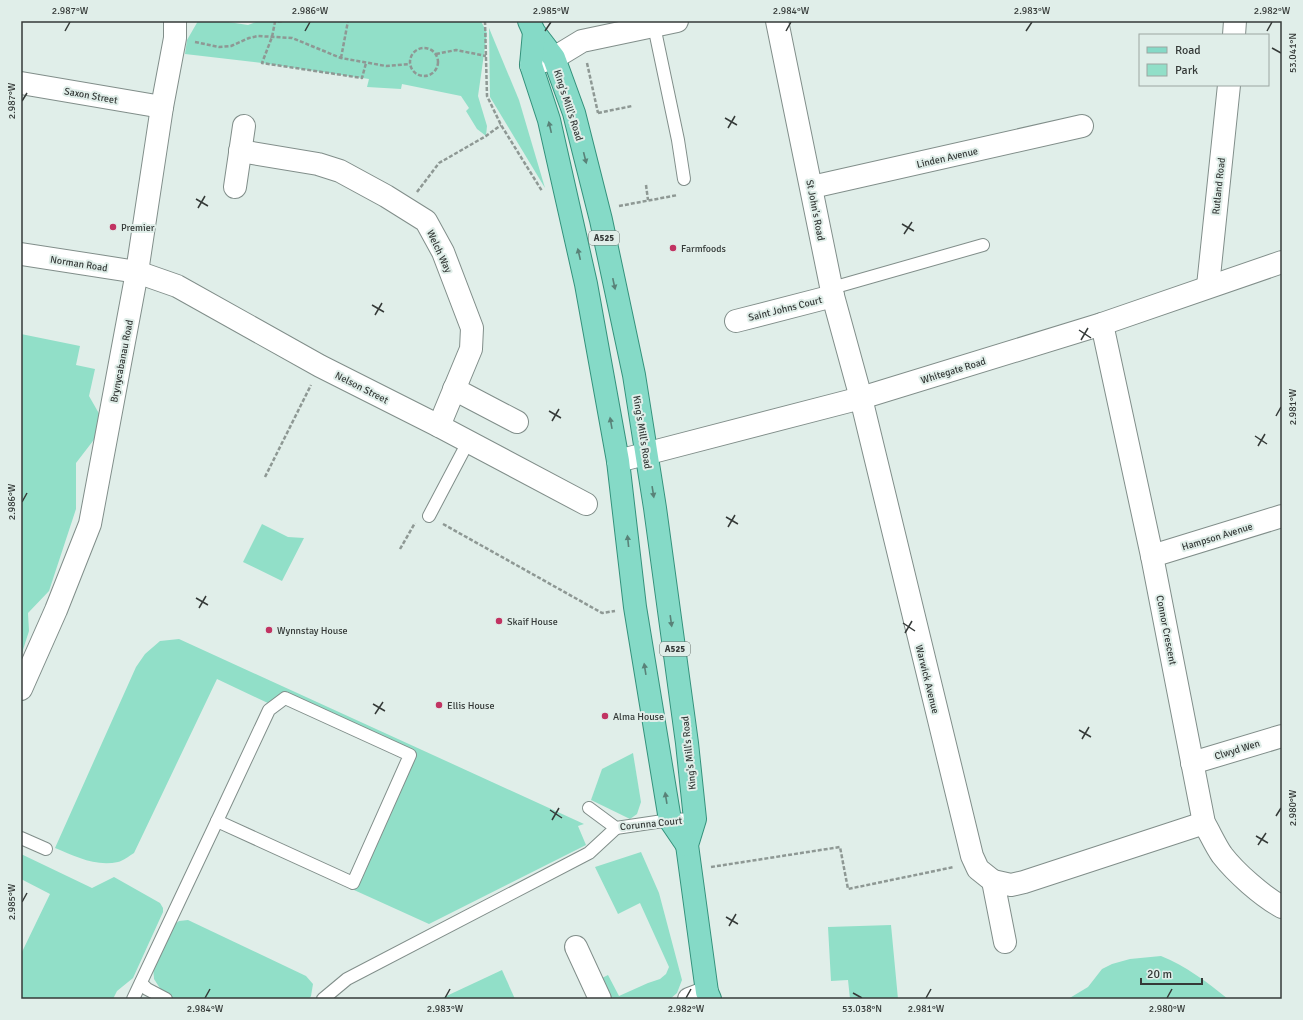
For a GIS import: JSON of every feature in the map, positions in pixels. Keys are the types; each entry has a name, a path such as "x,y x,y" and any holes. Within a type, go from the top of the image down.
{"main road":[{"name":"King's Mill's Road","path":"532,27 554,58 574,113 601,220 634,375 647,454 688,743 695,818 687,845 702,997"},
{"name":"King's Mill's Road","path":"532,27 531,65 549,120 582,269 618,461 635,607 670,820 687,845"}],"street":[{"path":"531,65 554,58 582,41 677,21"},
{"name":"St John's Road","path":"777,21 812,187 832,292 861,398"},
{"path":"1234,34 1235,21"},
{"name":"Brynycabanau Road","path":"21,689 56,610 90,524 137,272 175,30"},
{"name":"Saxon Street","path":"21,83 162,107"},
{"name":"Rutland Road","path":"1208,286 1229,86"},
{"path":"235,187 244,126"},
{"name":"Linden Avenue","path":"812,187 1082,126"},
{"name":"Welch Way","path":"240,152 318,164 340,171 386,196 426,221 443,252 472,328 471,349 439,426"},
{"name":"Norman Road","path":"21,254 137,272"},
{"name":"Whitegate Road","path":"618,461 861,398 1102,324 1208,286 1282,262"},
{"name":"Nelson Street","path":"137,272 177,286 320,366 439,426 586,504"},
{"name":"Saint Johns Court","path":"736,321 832,292"},
{"name":"Connor Crescent","path":"1102,324 1152,556 1204,823 1222,854 1243,877 1275,904 1282,907"},
{"path":"454,389 517,422"},
{"name":"Warwick Avenue","path":"861,398 972,856 978,869 993,881 1011,885 1204,823"},
{"name":"Hampson Avenue","path":"1152,556 1282,516"},
{"name":"Clwyd Wen","path":"1192,763 1282,736"},
{"path":"993,881 1005,942"},
{"path":"576,947 600,999"}],"lane":[{"path":"654,26 678,140 684,179"},
{"path":"832,292 983,245"},
{"path":"429,516 468,442"},
{"path":"133,999 269,710 285,698 410,755 353,883 217,821"},
{"name":"Corunna Court","path":"589,808 616,828 695,818"},
{"path":"323,999 347,979 589,853 616,828"},
{"path":"21,838 46,849"},
{"path":"140,983 147,989 166,999"}],"path":[{"path":"282,21 275,22 272,37 262,63 362,78 366,63"},
{"path":"340,58 348,21"},
{"path":"485,21 487,96 501,125 545,196"},
{"path":"175,30 219,48 231,46 253,36 292,38 340,58 386,66 410,64"},
{"path":"436,54 438,63 437,68 427,76 418,74 410,64 412,55 419,49 428,49 436,54 456,50 486,56"},
{"path":"598,113 632,106"},
{"path":"405,208 439,163 486,136 501,125"},
{"path":"620,211 618,205 662,199 686,193 684,179"},
{"path":"646,185 648,200"},
{"path":"265,477 320,366"},
{"path":"400,549 418,517 423,515 429,516 602,613 635,607"},
{"path":"710,867 840,847 848,889 975,862"}],"green space":[{"path":"198,21 222,21 248,25 259,21 481,21 487,33 478,96 487,126 486,136 477,129 466,111 469,108 461,96 402,84 401,89 367,87 369,79 262,63 185,54 187,40"},
{"path":"489,28 519,100 545,188 490,97"},
{"path":"21,334 80,346 76,365 95,369 89,396 101,417 96,437 76,463 76,509 49,591 28,613 29,631 21,656"},
{"path":"262,524 288,537 304,538 282,581 243,562"},
{"path":"179,639 584,824 578,826 586,845 429,924 354,890 416,754 284,694 270,704 217,679 134,853 124,860 101,863 85,860 55,848 136,667 145,654 160,641"},
{"path":"633,753 641,802 637,814 630,819 591,800 602,769"},
{"path":"641,852 659,893 682,980 677,993 670,999 602,999 598,980 608,975 619,996 660,979 666,974 669,967 640,903 618,914 595,867"},
{"path":"21,854 92,888 114,877 160,903 163,908 163,912 133,978 117,991 113,999 21,999 21,954 50,894 21,879"},
{"path":"188,920 306,976 313,984 311,996 309,999 175,999 163,993 154,979 153,965 171,927 179,921"},
{"path":"891,925 898,999 850,999 848,980 831,981 828,927"},
{"path":"1161,956 1196,975 1228,999 1068,999 1088,987 1102,969 1112,964 1130,959"},
{"path":"502,970 515,999 440,999"}],"place":[{"name":"Premier","path":"113,227"},
{"name":"Farmfoods","path":"673,248"},
{"name":"Skaif House","path":"499,621"},
{"name":"Wynnstay House","path":"269,630"},
{"name":"Ellis House","path":"439,705"},
{"name":"Alma House","path":"605,716"}]}
